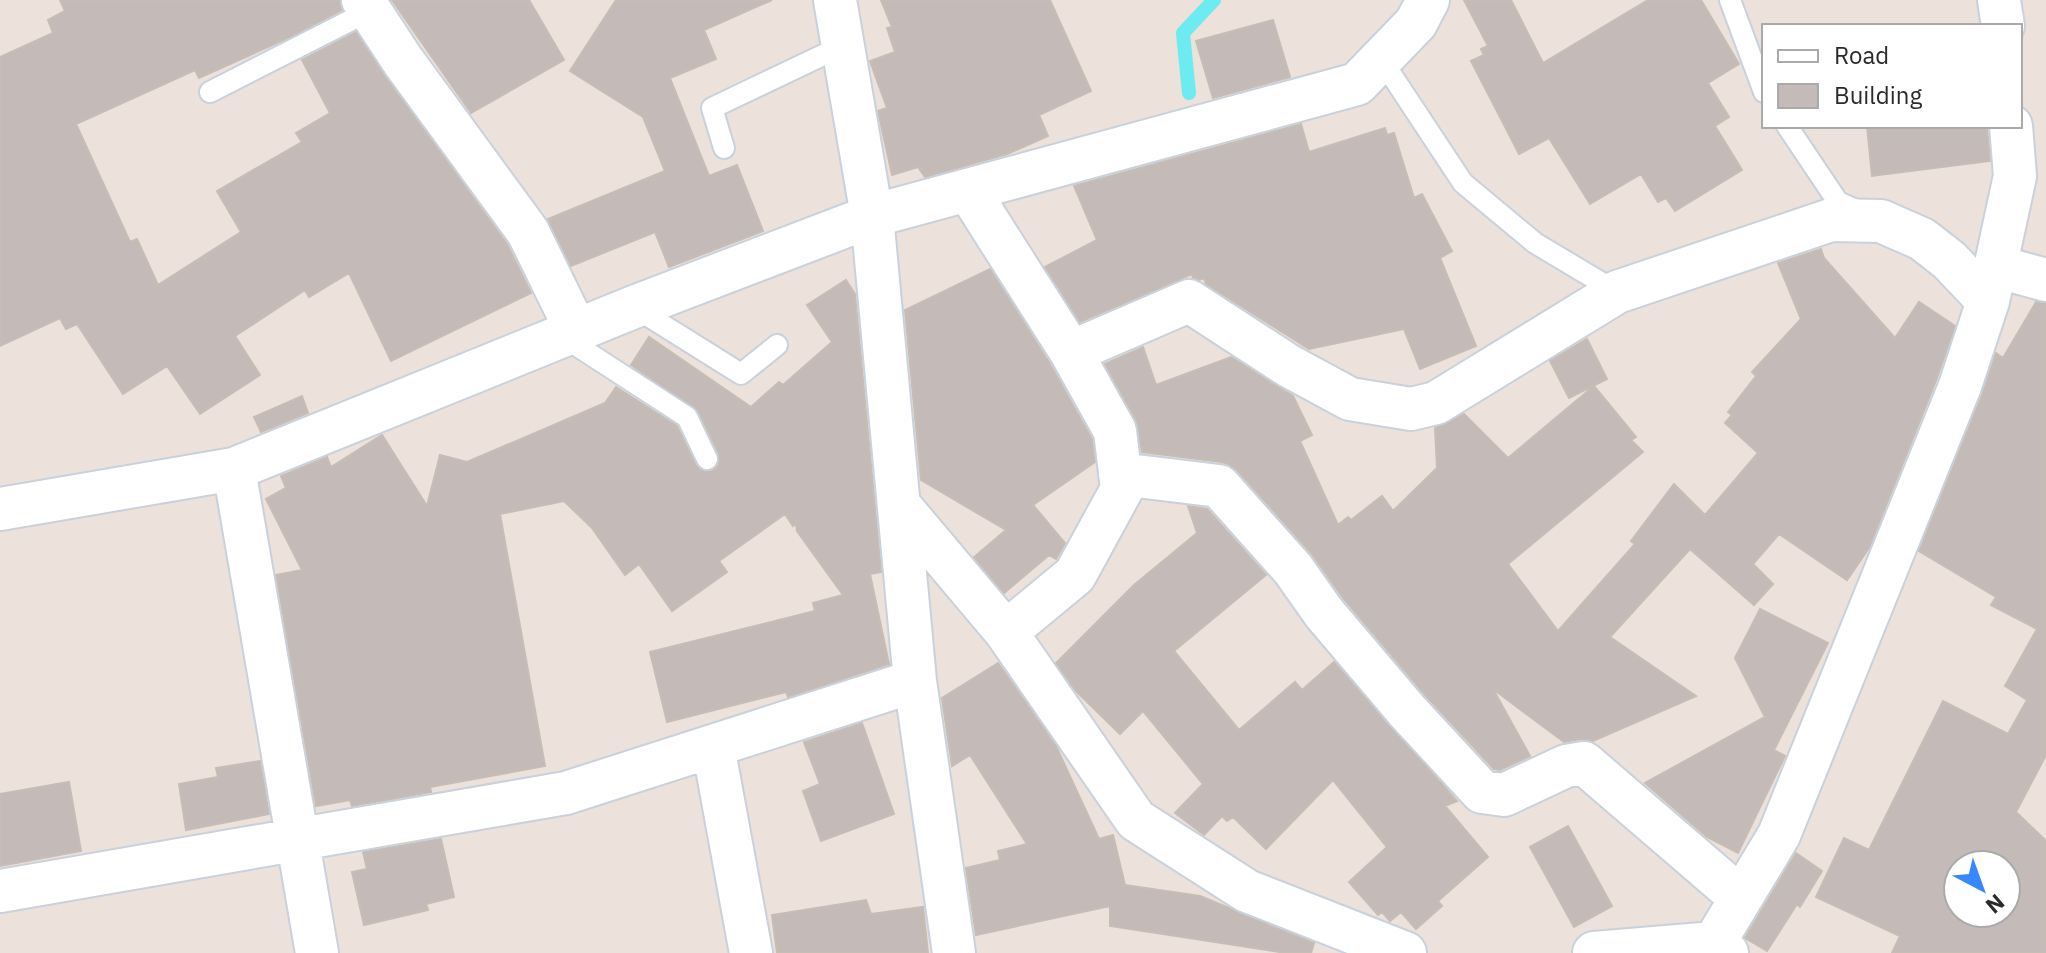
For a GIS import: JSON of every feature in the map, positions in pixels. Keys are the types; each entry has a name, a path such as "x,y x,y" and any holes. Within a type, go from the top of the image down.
{"street":[{"path":"835,0 872,216 915,681 954,953"},
{"path":"0,509 234,469 634,307 872,216 1357,84 1416,23 1428,0"},
{"path":"1999,0 2003,24"},
{"path":"366,5 528,232 569,333"},
{"path":"1594,953 1720,948 1741,898 1779,835 1960,386 1992,283 2015,176 2011,128"},
{"path":"968,190 1071,352 1115,431 1122,489 1075,575 1006,632"},
{"path":"1071,352 1189,301 1289,366 1350,399 1411,409 1436,403 1617,292 1831,220 1881,221 1922,239 1949,260 1992,283 2046,280"},
{"path":"234,469 317,953"},
{"path":"1120,474 1219,486 1293,569 1324,613 1408,712 1482,792 1504,795 1566,766 1584,763 1741,898"},
{"path":"899,505 1006,632 1136,820 1247,891 1405,953"},
{"path":"0,891 566,793 915,681"},
{"path":"713,746 751,953"}],"lane":[{"path":"1730,0 1762,87"},
{"path":"210,92 366,5"},
{"path":"724,148 712,108 842,46"},
{"path":"1381,59 1463,183 1535,243 1617,292"},
{"path":"1788,128 1838,202 1881,221"},
{"path":"634,307 741,374 777,345"},
{"path":"569,333 687,417 707,459"}],"building":[{"path":"60,0 339,0 342,10 290,37 199,78 195,70 76,124 130,242 137,239 158,285 241,232 217,191 302,142 296,133 330,113 302,60 356,32 507,244 531,293 391,361 349,273 309,297 305,290 235,336 260,375 200,414 167,366 123,394 77,324 66,329 60,318 0,346 0,57 53,33 48,20 65,11"},
{"path":"392,0 529,0 564,60 471,113"},
{"path":"616,0 772,0 704,30 716,59 670,78 709,176 737,165 763,231 669,267 655,232 571,266 548,219 665,171 643,117 570,71"},
{"path":"881,0 1050,0 1091,91 1039,115 1048,136 1007,154 925,177 918,167 892,175 878,111 887,108 870,61 895,52 887,28 892,27"},
{"path":"1464,0 1511,0 1543,63 1648,0 1701,0 1739,64 1708,83 1729,117 1715,126 1742,170 1675,211 1666,198 1658,202 1641,174 1590,204 1549,138 1519,154 1471,61 1484,55 1481,49 1488,46"},
{"path":"1273,20 1290,77 1213,98 1196,41"},
{"path":"1301,124 1309,152 1385,128 1387,135 1394,133 1414,198 1422,194 1452,251 1440,258 1476,346 1420,369 1404,329 1309,349 1206,284 1204,278 1193,278 1192,274 1080,322 1045,267 1097,240 1074,186"},
{"path":"1867,128 1987,128 1990,161 1872,176"},
{"path":"1821,249 1824,258 1895,338 1919,302 1955,326 1869,548 1847,580 1779,534 1753,564 1773,584 1754,605 1690,549 1610,637 1696,696 1593,741 1581,739 1564,742 1493,689 1530,756 1500,770 1494,769 1426,696 1343,598 1311,553 1237,470 1222,462 1142,452 1136,420 1105,364 1143,347 1156,385 1231,357 1293,396 1312,435 1300,441 1338,525 1348,517 1351,520 1382,496 1393,511 1437,468 1435,428 1464,414 1508,458 1594,386 1636,437 1631,440 1643,452 1508,564 1558,631 1635,544 1631,541 1674,484 1705,515 1758,453 1725,423 1732,415 1728,412 1756,376 1752,372 1801,319 1778,263"},
{"path":"990,269 1050,364 1092,439 1095,462 1033,505 1065,543 1056,559 1049,555 1004,593 974,557 1006,530 921,480 905,310"},
{"path":"846,280 855,294 881,572 870,574 889,664 788,697 786,692 667,722 650,652 815,611 813,603 843,595 797,531 796,524 793,526 785,514 719,561 727,572 672,611 639,564 625,575 592,528 564,501 500,514 545,766 430,787 431,792 352,806 350,800 316,806 276,575 302,570 266,499 286,488 281,476 327,457 331,467 382,435 427,506 440,455 467,462 605,403 616,387 677,426 696,465 705,472 712,471 718,466 719,454 698,411 631,365 649,337 751,407 779,382 783,385 832,342 807,305"},
{"path":"2036,302 2046,303 2046,755 2016,812 2046,841 2046,953 1892,953 1900,936 1816,897 1844,838 1869,850 1943,701 2008,734 2027,700 2005,686 2037,629 1991,605 1996,597 1919,551 1996,353 2003,358"},
{"path":"1587,339 1607,379 1569,398 1550,361"},
{"path":"302,396 308,413 261,432 254,417"},
{"path":"1188,506 1207,509 1266,575 1174,651 1239,730 1295,682 1302,690 1334,662 1457,801 1445,806 1488,857 1438,901 1442,906 1416,929 1401,912 1390,921 1382,912 1378,915 1349,882 1387,847 1333,780 1266,849 1233,817 1227,821 1222,816 1204,835 1175,813 1203,784 1143,711 1120,734 1076,691 1056,663 1134,585 1197,533"},
{"path":"1760,609 1828,643 1774,750 1785,756 1738,853 1707,837 1645,783 1765,717 1735,658"},
{"path":"998,663 1056,746 1099,839 1113,835 1125,885 1200,896 1314,943 1311,953 1286,953 1110,926 1110,906 976,935 966,868 1000,860 998,851 1027,844 970,755 952,766 942,698"},
{"path":"862,723 894,814 821,841 803,791 820,784 804,742"},
{"path":"260,761 269,814 186,830 179,784 218,777 216,768"},
{"path":"69,782 81,851 0,866 0,794"},
{"path":"1568,826 1612,906 1574,927 1530,847"},
{"path":"441,839 454,897 426,904 428,910 364,925 352,872 367,869 363,852"},
{"path":"1796,853 1822,871 1767,951 1745,938"},
{"path":"866,900 871,914 923,907 928,953 777,953 772,915"}],"waterway":[{"path":"1189,93 1183,33 1214,0"}]}
